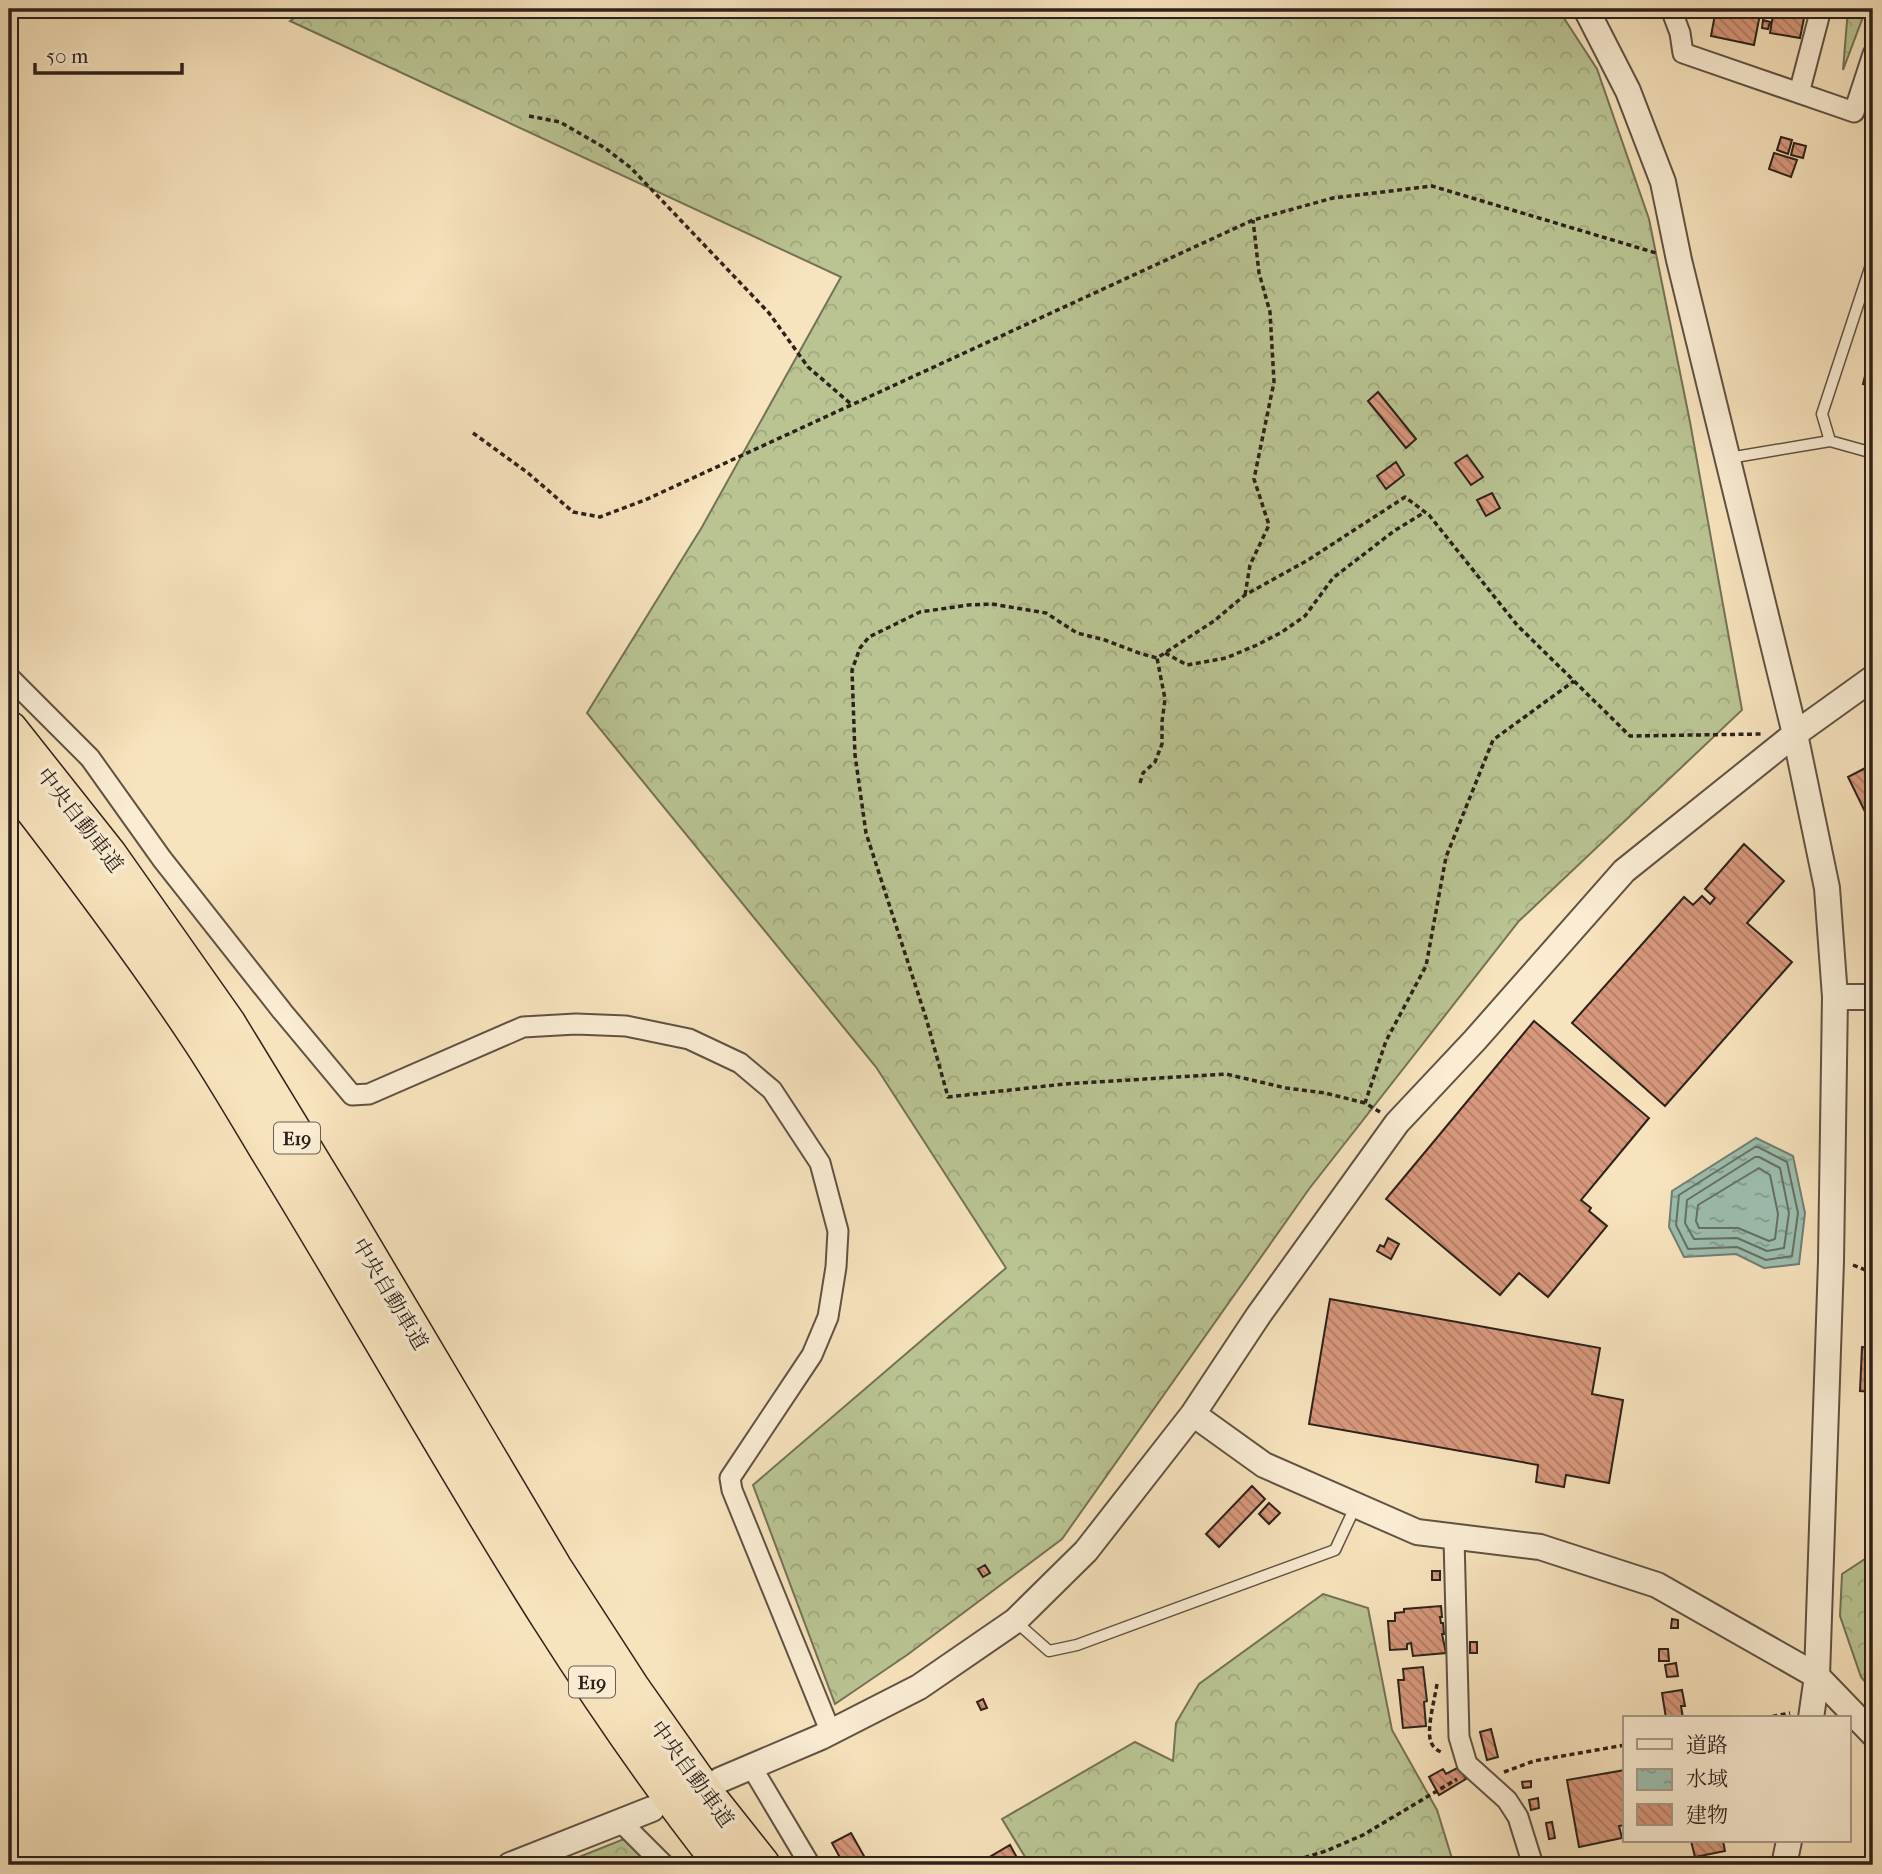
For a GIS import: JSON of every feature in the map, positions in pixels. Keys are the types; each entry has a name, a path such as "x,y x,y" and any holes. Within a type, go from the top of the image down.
{"highway":[{"name":"中央自動車道","path":"9,730 108,855 227,1024 553,1568 632,1690 711,1802 761,1865"},
{"name":"中央自動車道","path":"9,777 85,874 202,1041 317,1227 528,1583 608,1707 688,1820 724,1865"}],"street":[{"path":"1586,9 1628,91 1663,182 1679,260 1795,734 1827,888 1835,997 1831,1261 1817,1676 1811,1716"},
{"path":"1671,9 1684,53 1854,112 1873,54"},
{"path":"1799,93 1821,9"},
{"path":"9,677 90,758 162,859 352,1095 369,1094 523,1027 576,1024 626,1026 689,1040 740,1063 772,1090 820,1163 838,1231 836,1267 828,1317 812,1355 730,1478 732,1490 831,1732"},
{"path":"720,1780 831,1732 919,1687 1015,1621 1086,1551 1193,1414 1258,1316 1397,1123 1475,1040 1624,871 1795,734 1873,678"},
{"path":"1835,997 1873,997"},
{"path":"1193,1414 1264,1465 1417,1532 1540,1547 1657,1585 1817,1676 1873,1734"},
{"path":"1454,1538 1459,1737 1468,1764 1507,1800 1518,1816 1533,1865"},
{"path":"751,1766 810,1865"},
{"path":"510,1865 652,1809"},
{"path":"621,1822 664,1865"},
{"path":"1784,1865 1789,1842"}],"lane":[{"path":"1830,441 1822,414 1873,259"},
{"path":"1728,458 1830,441 1873,453"},
{"path":"1015,1621 1049,1651 1077,1645 1335,1550 1356,1504"}],"path":[{"path":"528,116 560,122 606,148 631,168 769,313 808,367 851,404"},
{"path":"473,433 528,473 573,512 600,517 645,500 1253,220 1333,198 1432,187 1679,260"},
{"path":"1245,595 1251,565 1269,525 1254,479 1274,382 1270,312 1259,273 1253,220"},
{"path":"1397,1123 1365,1103 1226,1074 1063,1084 948,1097 926,1018 866,833 855,755 852,670 860,648 869,637 920,612 992,604 1046,613 1077,633 1157,658 1214,621 1245,595 1308,560 1405,497 1425,512 1517,625 1630,736 1795,734"},
{"path":"1165,653 1187,665 1226,658 1266,641 1305,616 1334,578 1394,531 1425,512"},
{"path":"1140,783 1143,773 1155,762 1162,744 1165,699 1157,658"},
{"path":"1365,1103 1386,1041 1426,966 1446,857 1493,740 1574,681"},
{"path":"1280,1865 1326,1851 1363,1835 1479,1774 1534,1760 1623,1745"}],"green space":[{"path":"307,9 1558,9 1597,69 1649,219 1690,422 1742,710 1519,921 1309,1189 1062,1539 907,1655 835,1704 753,1485 1006,1268 876,1067 587,713 702,527 841,277 290,21"},
{"path":"1848,9 1866,9 1843,70"},
{"path":"1865,1559 1873,1564 1873,1691 1861,1677 1840,1616 1842,1574"},
{"path":"1323,1594 1368,1608 1392,1730 1437,1810 1454,1865 1030,1865 1002,1819 1135,1742 1173,1761 1176,1723 1199,1684"},
{"path":"624,1839 630,1840 655,1865 559,1865"}],"water":[{"path":"1756,1138 1793,1156 1805,1213 1799,1264 1764,1268 1736,1254 1684,1257 1669,1227 1672,1191"}],"building":[{"path":"1716,9 1761,9 1754,45 1711,36"},
{"path":"1774,9 1800,9 1800,12 1805,13 1800,38 1770,33"},
{"path":"1763,20 1770,22 1768,29 1762,28"},
{"path":"1781,137 1792,140 1788,154 1777,150"},
{"path":"1794,143 1806,146 1803,158 1791,155"},
{"path":"1774,153 1797,160 1791,177 1769,169"},
{"path":"1865,376 1873,378 1873,387 1863,384"},
{"path":"1378,392 1416,439 1406,448 1368,401"},
{"path":"1467,455 1483,477 1471,485 1455,463"},
{"path":"1396,462 1404,475 1386,489 1377,476"},
{"path":"1492,493 1500,508 1486,516 1477,500"},
{"path":"1873,764 1873,828 1848,777"},
{"path":"1744,844 1784,881 1747,923 1792,962 1665,1106 1572,1023 1684,897 1693,905 1702,896 1710,904 1715,898 1705,889"},
{"path":"1534,1021 1649,1118 1581,1200 1591,1208 1589,1211 1607,1226 1548,1297 1519,1273 1500,1295 1386,1199"},
{"path":"1388,1238 1399,1244 1391,1259 1377,1251 1380,1245 1384,1247"},
{"path":"1330,1299 1600,1348 1592,1394 1623,1400 1609,1483 1566,1475 1564,1487 1536,1482 1538,1465 1309,1424"},
{"path":"1862,1347 1873,1348 1873,1392 1860,1391"},
{"path":"1252,1486 1265,1499 1219,1547 1206,1534"},
{"path":"1269,1503 1280,1513 1269,1524 1259,1514"},
{"path":"985,1565 990,1573 983,1577 978,1569"},
{"path":"1432,1571 1440,1571 1440,1580 1432,1580"},
{"path":"1441,1606 1440,1617 1446,1653 1413,1656 1411,1643 1407,1644 1407,1649 1390,1650 1388,1621 1395,1621 1395,1613 1404,1612 1404,1609"},
{"path":"1672,1619 1678,1620 1678,1628 1671,1628"},
{"path":"1470,1642 1477,1642 1477,1653 1470,1653"},
{"path":"1659,1649 1668,1649 1669,1661 1659,1661"},
{"path":"1676,1663 1678,1676 1667,1677 1665,1665"},
{"path":"1423,1667 1427,1701 1424,1702 1426,1726 1403,1728 1398,1680 1404,1680 1403,1669"},
{"path":"1682,1690 1685,1706 1681,1706 1683,1716 1666,1716 1662,1693"},
{"path":"983,1699 987,1708 981,1710 977,1702"},
{"path":"1491,1729 1498,1757 1487,1760 1480,1732"},
{"path":"1459,1767 1466,1779 1439,1795 1429,1777 1443,1769 1446,1774"},
{"path":"1623,1770 1623,1825 1619,1826 1622,1838 1579,1847 1567,1780"},
{"path":"1531,1781 1531,1787 1523,1788 1522,1782"},
{"path":"1538,1798 1539,1808 1531,1810 1529,1800"},
{"path":"1552,1822 1555,1838 1549,1839 1546,1823"},
{"path":"851,1833 869,1865 844,1865 832,1843"},
{"path":"1691,1842 1723,1842 1725,1851 1695,1857"},
{"path":"1010,1845 1021,1865 976,1865"}]}
